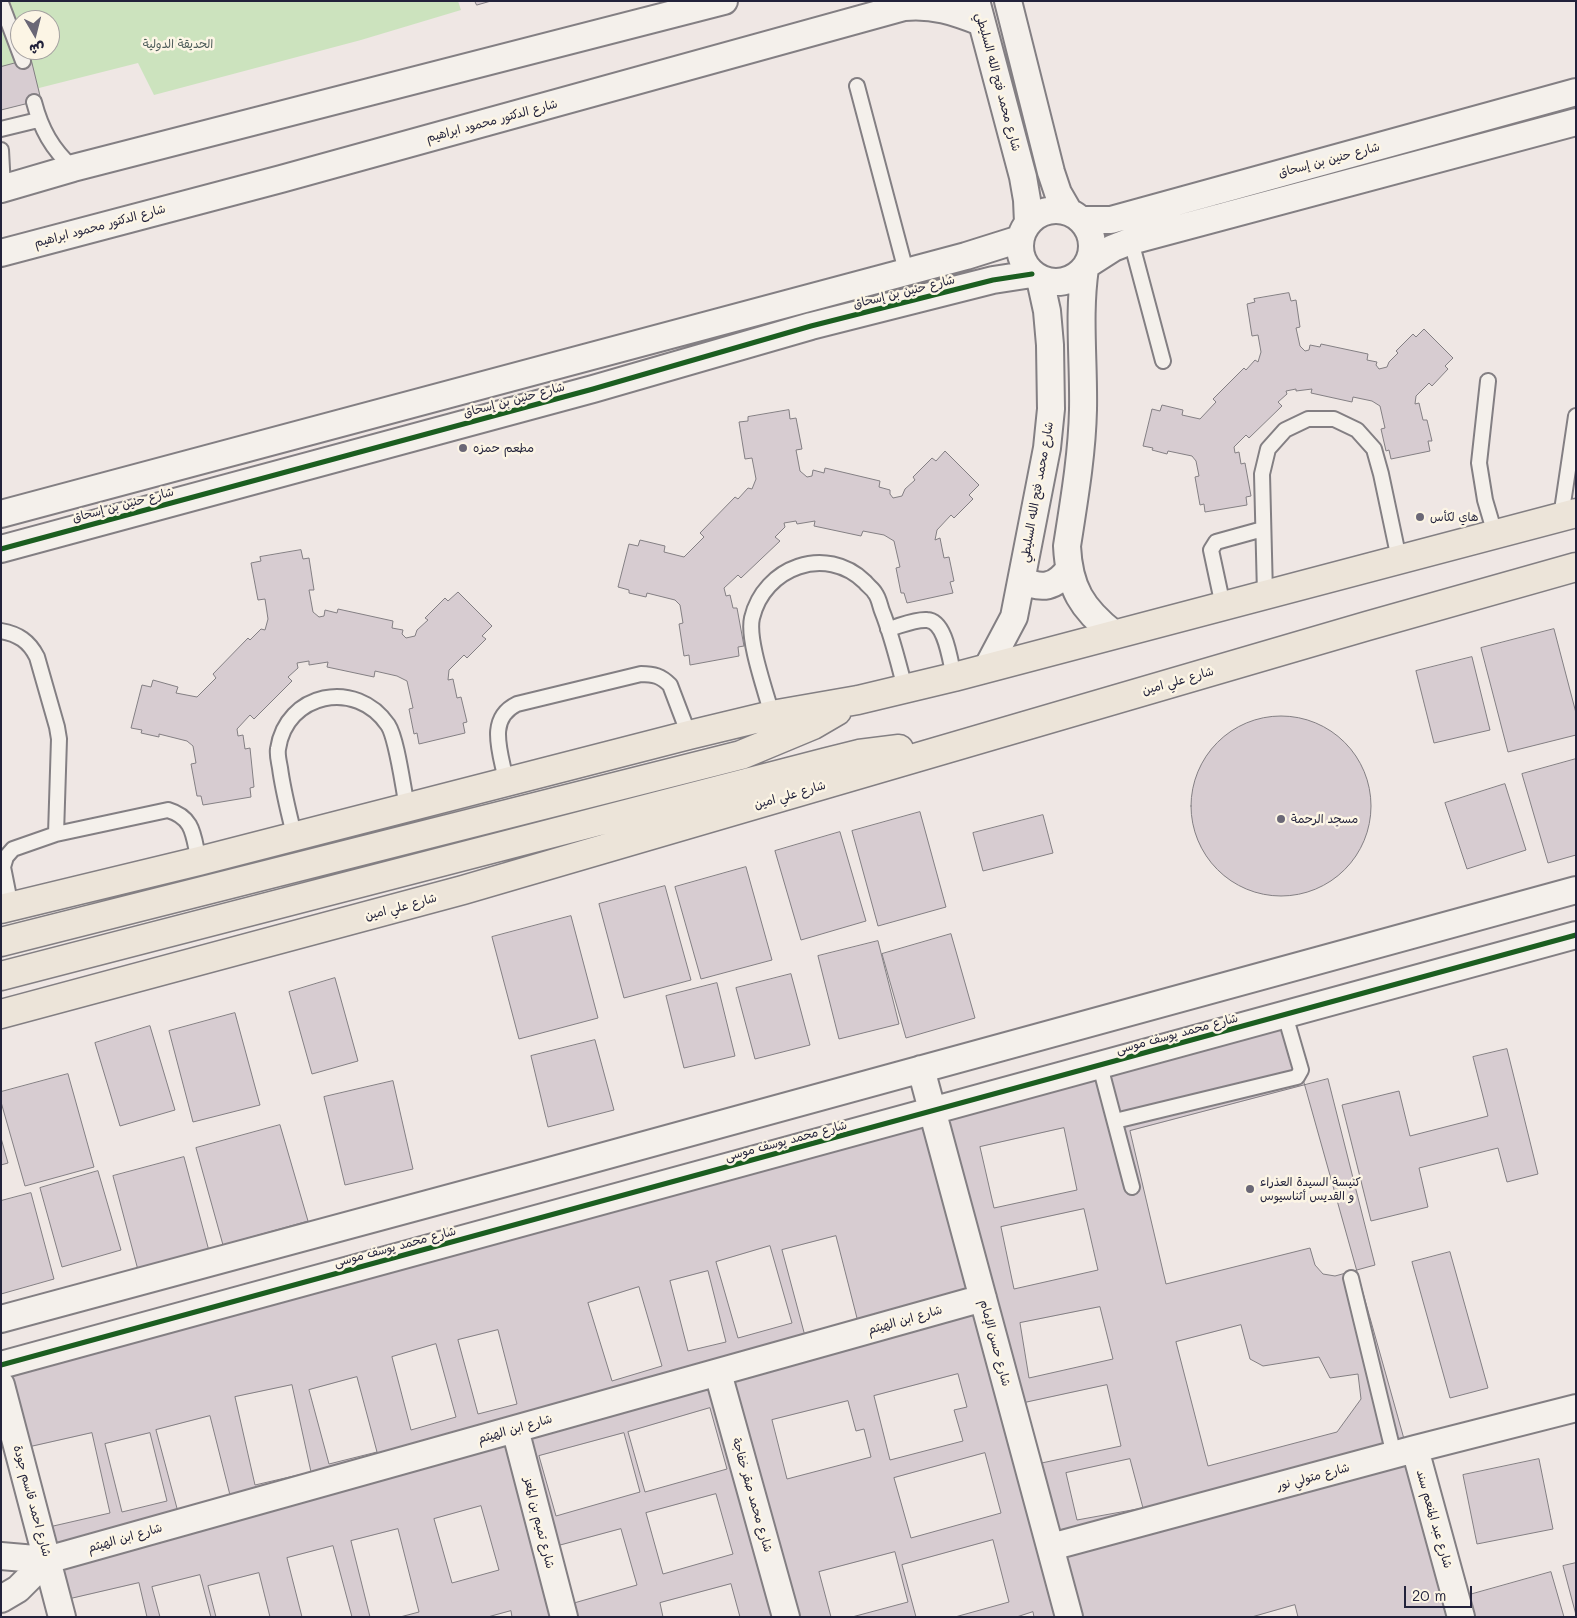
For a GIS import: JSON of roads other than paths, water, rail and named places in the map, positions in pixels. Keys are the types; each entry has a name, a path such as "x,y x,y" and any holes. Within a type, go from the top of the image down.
{"main road":[{"path":"6,908 199,861 294,835 689,735 772,715 858,700 987,668 1568,515"},
{"name":"شارع علي امين","path":"1,1014 463,890 1576,566"},
{"path":"1,942 741,755 812,725 858,700"},
{"path":"1,976 827,762 886,750 966,743"}],"street":[{"path":"2,189 73,168 724,1"},
{"path":"1008,1 1058,193 1075,216 1089,229 1092,241 1092,253 1086,266 1081,320 1083,410 1078,468 1067,546 1069,570 1073,583 1087,609 1096,620 1114,634"},
{"name":"شارع الدكتور محمود ابراهيم","path":"1,253 300,174 906,4 978,12"},
{"name":"شارع محمد فتح الله السليطي","path":"978,12 1028,200 1024,231"},
{"name":"شارع حنين بن إسحاق","path":"1075,216 1111,220 1576,92"},
{"path":"1075,216 1054,210 1039,214 1024,231 1020,252 1024,264 1036,277 1052,282 1064,282 1076,277 1086,266 1104,253 1131,241 1576,122"},
{"name":"شارع حنين بن إسحاق","path":"1,514 979,252 1024,231"},
{"name":"شارع حنين بن إسحاق","path":"1,549 574,394 811,326 984,282 1036,277"},
{"name":"شارع محمد فتح الله السليطي","path":"987,668 1014,617 1047,448 1051,409 1049,328 1036,277"},
{"path":"1022,579 1036,586 1052,584 1069,570"},
{"path":"1,1319 1576,890"},
{"name":"شارع محمد يوسف موسى","path":"1,1365 1285,1014 1575,937"},
{"name":"شارع حسن الإمام","path":"921,1069 1069,1617"},
{"name":"شارع ابن الهيثم","path":"1,1556 47,1560 983,1298"},
{"name":"شارع محمد صقر خفاجة","path":"718,1373 786,1617"},
{"name":"شارع احمد قاسم جودة","path":"1,1385 62,1617"},
{"name":"شارع متولي نور","path":"1050,1548 1404,1452 1576,1408"},
{"name":"شارع تميم بن المعز","path":"515,1429 564,1617"},
{"name":"شارع عبد المنعم سند","path":"1404,1452 1461,1617"},
{"name":"شارع ابن الهيثم","path":"1,1599 18,1589 47,1560"}],"lane":[{"path":"1,3 6,30 22,61"},
{"path":"857,86 906,271"},
{"path":"34,102 38,120 52,146 73,168"},
{"path":"1,129 38,120"},
{"path":"1,150 2,189"},
{"path":"1131,241 1163,361"},
{"path":"1488,381 1479,463 1485,500 1495,534"},
{"path":"1568,515 1576,416"},
{"path":"1265,594 1262,474 1268,449 1285,430 1308,419 1334,419 1357,430 1374,449 1399,559"},
{"path":"1223,606 1211,550 1213,546 1216,542 1263,529"},
{"path":"772,715 753,646 752,620 761,594 780,575 804,564 832,564 856,574 875,593 888,629 905,688"},
{"path":"888,629 921,620 935,622 943,635 954,676"},
{"path":"1,631 20,636 33,650 57,727 59,751 56,834"},
{"path":"506,781 498,727 501,717 508,708 517,704 641,674 654,674 664,679 670,685 689,735"},
{"path":"294,835 277,751 284,726 301,708 324,697 349,697 372,707 389,726 396,750 407,806"},
{"path":"6,908 3,867 6,857 13,849 56,834 168,810 180,814 188,821 199,861"},
{"path":"1115,1120 1297,1077 1301,1070 1285,1014"},
{"path":"1100,1066 1132,1186"},
{"path":"1351,1278 1404,1452"}],"place":[{"name":"مطعم حمزه","path":"463,448"},
{"name":"هاي لكأس","path":"1420,517"},
{"name":"مسجد الرحمة","path":"1281,819"},
{"name":"كنيسة السيدة العذراء و القديس أثناسيوس","path":"1250,1189"}],"park label":[{"name":"الحديقة الدولية","path":"178,44"}]}
